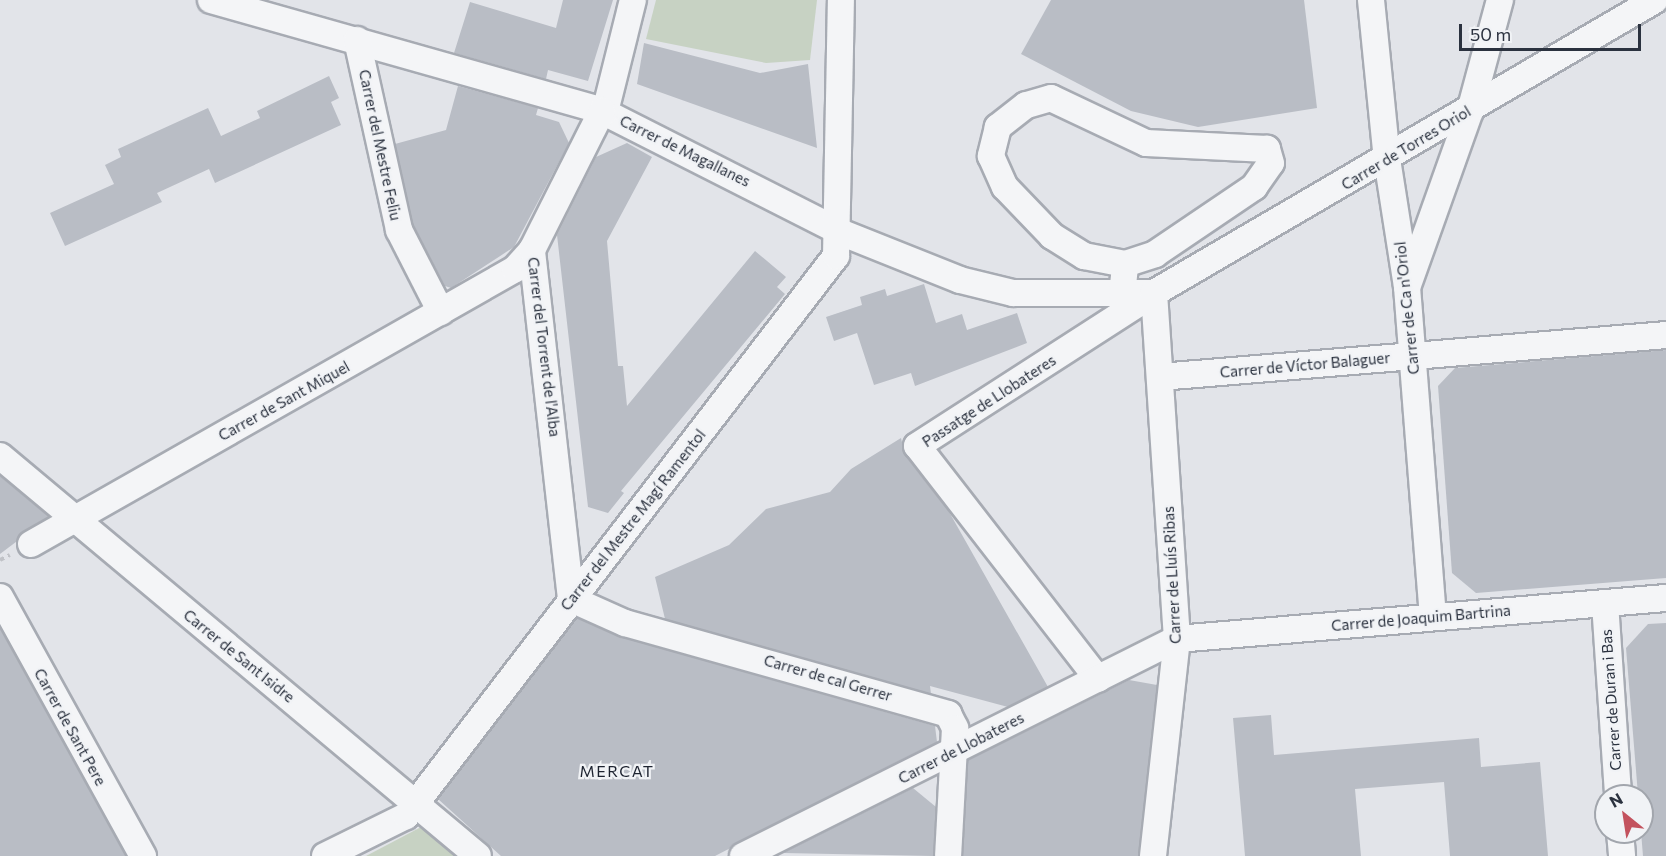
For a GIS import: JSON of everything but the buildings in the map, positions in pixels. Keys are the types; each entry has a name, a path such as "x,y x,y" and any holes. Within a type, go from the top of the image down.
{"street":[{"name":"Carrer de Magallanes","path":"210,0 255,6 357,40 604,111 840,232 960,280 1013,293 1122,295 1154,293"},
{"name":"Carrer del Torrent de l'Alba","path":"571,599 532,250 604,111 633,0"},
{"name":"Carrer del Mestre Magí Ramentol","path":"329,855 406,816 836,256 840,232 835,97 841,0"},
{"name":"Carrer de Ca n'Oriol","path":"1371,0 1387,159 1407,287 1433,617"},
{"path":"1407,287 1470,111 1500,0"},
{"name":"Carrer de Torres Oriol","path":"1154,293 1470,111 1655,0"},
{"name":"Carrer del Mestre Feliu","path":"357,40 399,230 441,312"},
{"path":"1051,98 1146,143 1267,149 1271,163 1254,187 1155,254 1125,264 1084,256 1060,241 1005,187 991,156 998,128 1026,105 1051,98"},
{"name":"Carrer de Sant Miquel","path":"31,544 76,523 515,269 532,250"},
{"path":"1122,295 1125,264"},
{"name":"Carrer de Lluís Ribas","path":"1153,856 1177,639 1154,293"},
{"name":"Passatge de Llobateres","path":"1098,679 917,446 1154,293"},
{"name":"Carrer de Víctor Balaguer","path":"1160,377 1666,335"},
{"name":"Carrer de Sant Isidre","path":"0,456 76,523 478,856"},
{"name":"Carrer de Sant Pere","path":"0,597 8,637 143,856"},
{"name":"Carrer de Joaquim Bartrina","path":"1177,639 1666,598"},
{"name":"Carrer de cal Gerrer","path":"571,599 626,623 948,714 955,728 948,856"},
{"name":"Carrer de Duran i Bas","path":"1605,603 1617,784"},
{"name":"Carrer de Llobateres","path":"743,856 772,850 952,753 1177,639"}],"green space":[{"path":"656,0 817,0 810,60 766,63 646,39"},
{"path":"423,826 460,856 366,856"}],"district":[{"name":"MERCAT","path":"617,771"}]}
